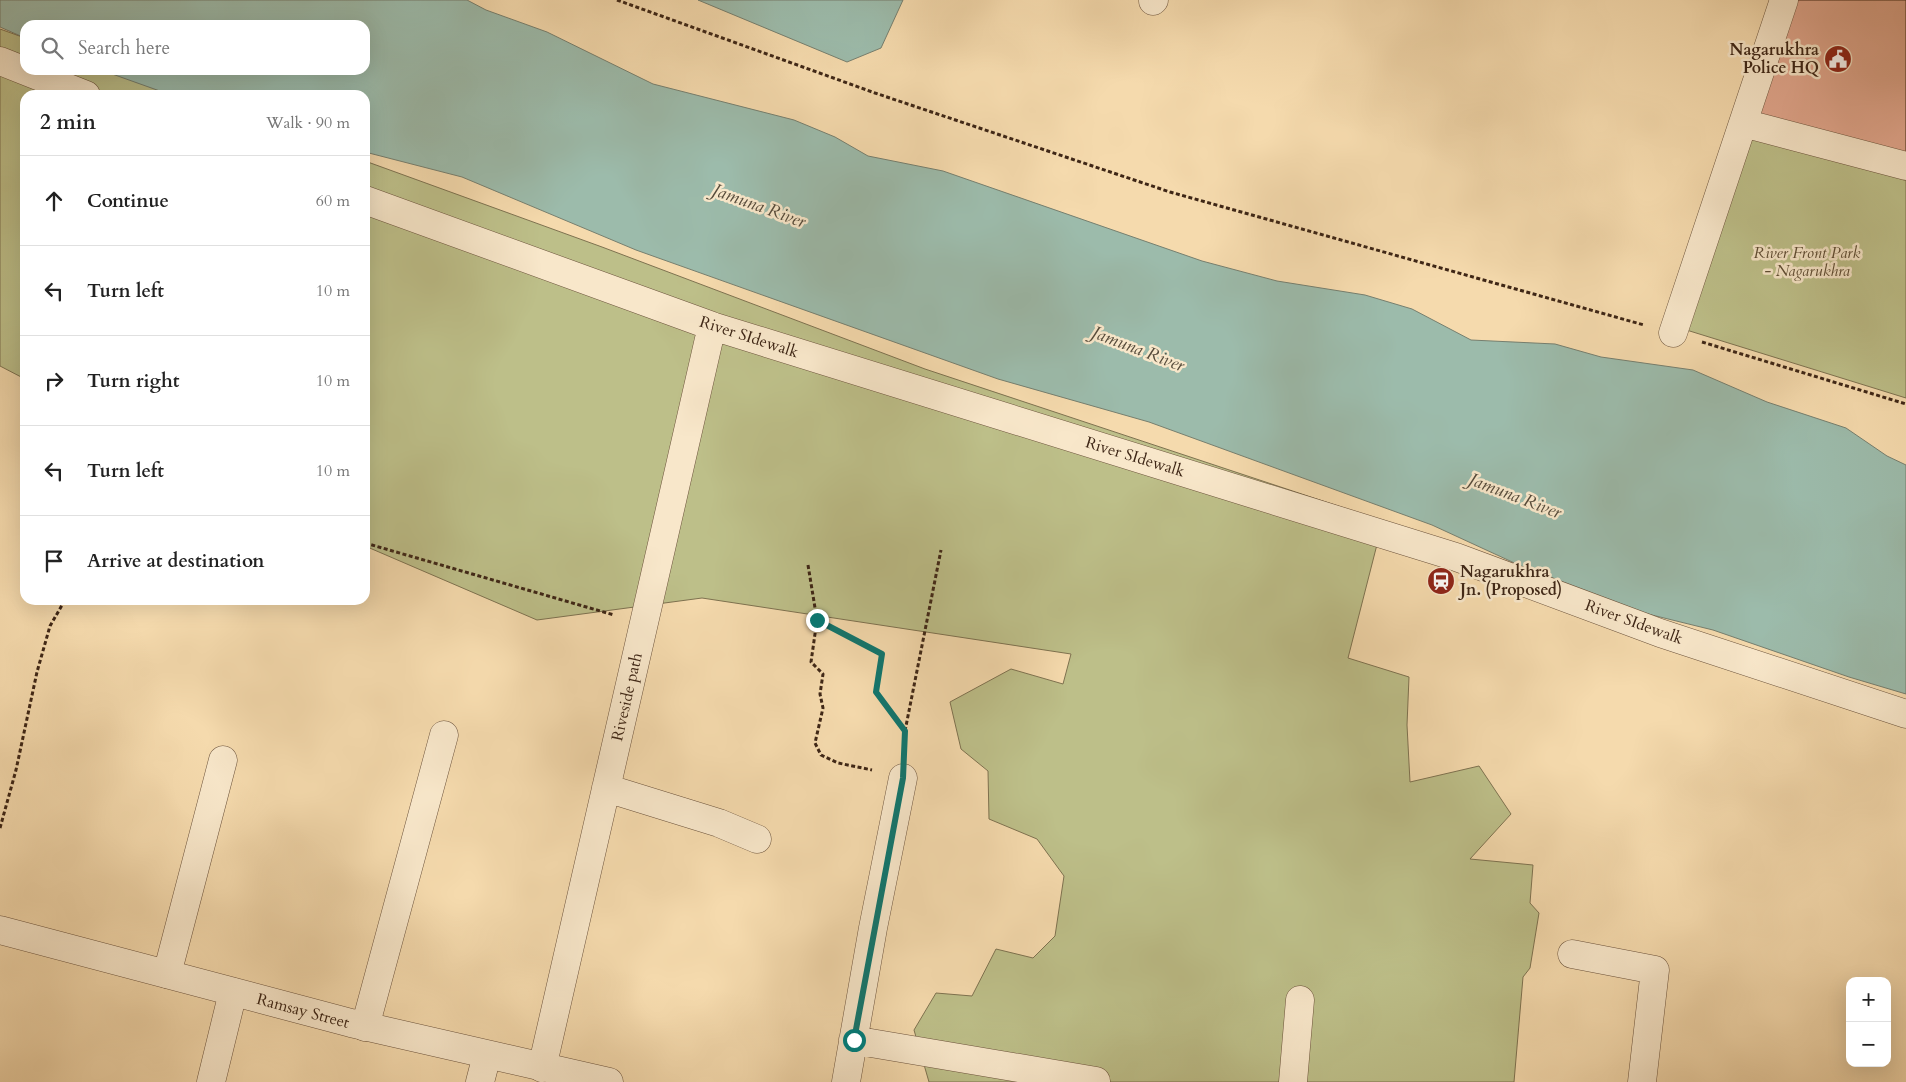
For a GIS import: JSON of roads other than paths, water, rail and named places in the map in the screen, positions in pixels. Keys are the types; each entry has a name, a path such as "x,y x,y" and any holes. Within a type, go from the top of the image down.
{"street":[{"path":"1673,333 1784,0"},
{"path":"0,61 20,69"},
{"path":"35,75 73,90"},
{"path":"1743,123 1906,166"},
{"name":"River SIdewalk","path":"370,202 712,326 1456,557 1660,633 1906,714"},
{"name":"Riveside path","path":"542,1068 712,326"},
{"path":"366,1027 444,735"},
{"path":"167,974 223,760"},
{"path":"846,1082 903,778"},
{"path":"606,788 719,823 757,839"},
{"name":"Ramsay Street","path":"0,930 366,1027 609,1082"},
{"path":"1572,954 1655,970 1642,1082"},
{"path":"211,1082 232,992"},
{"path":"1293,1082 1300,1000"},
{"path":"854,1040 1096,1081"},
{"path":"480,1082 487,1055"}],"water":[{"name":"Jamuna River","path":"0,0 467,0 486,10 547,32 653,84 794,120 835,137 868,156 943,171 1202,261 1277,281 1365,295 1412,309 1471,340 1555,344 1601,357 1693,370 1767,402 1846,428 1887,456 1906,465 1906,694 1849,677 1713,630 1599,602 1432,525 1149,422 998,379 636,250 462,177 370,153 370,90 157,90 115,75 370,75 370,20 20,20 20,36 0,27"},
{"path":"698,0 903,0 881,48 847,62"}],"place":[{"name":"Nagarukhra Police HQ","path":"1838,59"},
{"name":"Nagarukhra Jn. (Proposed)","path":"1441,581"}],"park label":[{"name":"River Front Park - Nagarukhra","path":"1807,262"}]}
